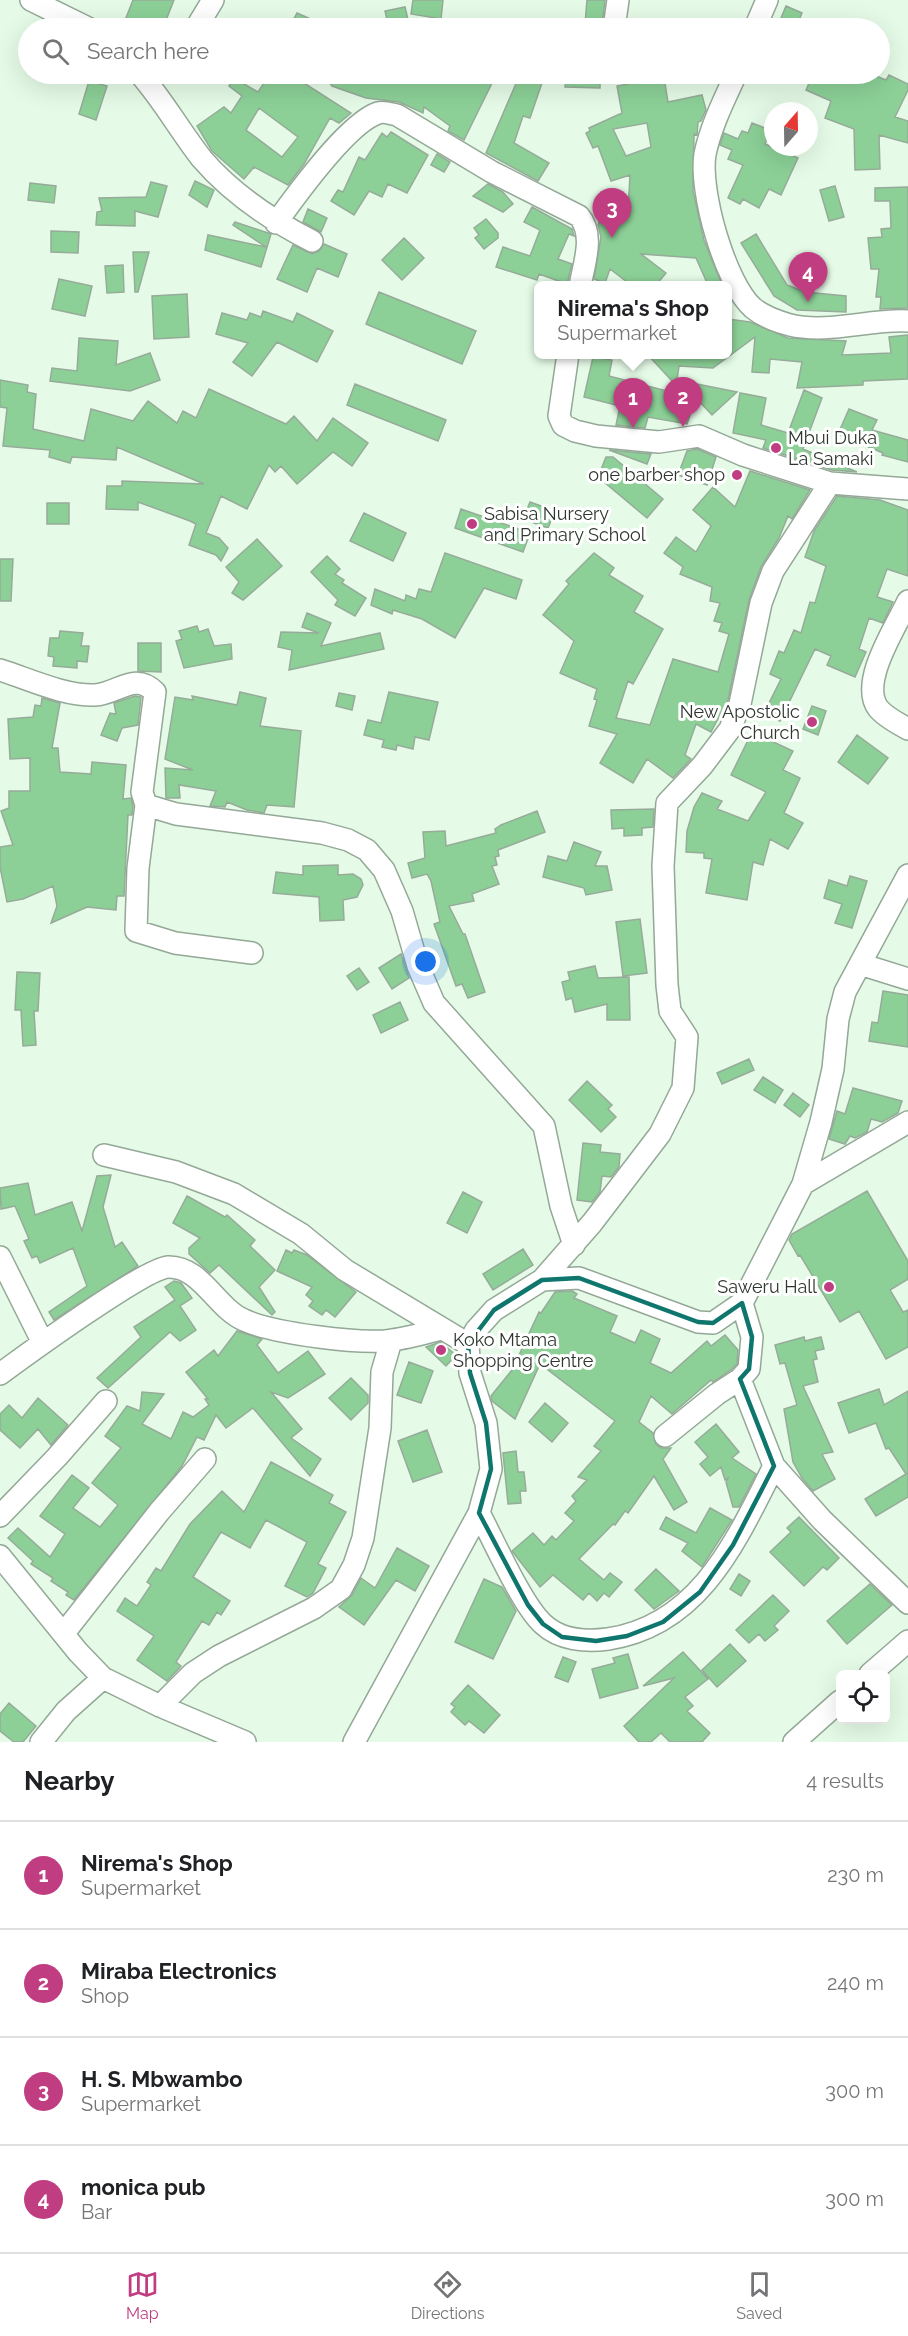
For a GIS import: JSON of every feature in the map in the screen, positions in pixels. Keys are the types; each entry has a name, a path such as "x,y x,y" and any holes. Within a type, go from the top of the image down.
{"street":[{"path":"31,0 68,18"},
{"path":"202,18 213,0"},
{"path":"615,18 618,0"},
{"path":"759,18 767,0"},
{"path":"160,84 202,158 234,191 276,223 312,242"},
{"path":"732,84 711,132 705,158 716,238 740,291 752,307 768,318 792,325 820,328 908,321"},
{"path":"276,223 305,183 351,133 368,117 381,111 397,115 492,172 579,216 586,224 588,237 581,281"},
{"path":"567,359 559,416 563,424 575,431 648,442 699,436 743,455 830,483 908,489"},
{"path":"354,1742 479,1513 491,1469 486,1423 470,1373 468,1344 476,1330 494,1310 542,1280 574,1245 660,1134 682,1088 687,1037 670,1011 667,985 663,866 668,803 702,766 730,729 740,704 762,603 773,571 830,483"},
{"path":"908,601 875,671 871,693 879,709 908,729"},
{"path":"0,670 84,695 99,695 136,683 149,686 155,692 142,792 146,805 138,868 136,931 174,943 252,953"},
{"path":"146,805 176,814 322,833 348,840 367,850 384,870 402,911 418,966 434,1003 544,1126 561,1206 574,1245"},
{"path":"542,1280 579,1278 699,1322 713,1323 742,1303 757,1268 803,1184 826,1100 840,1010 845,992 908,875"},
{"path":"860,964 908,979"},
{"path":"803,1184 829,1166 908,1122"},
{"path":"104,1155 176,1172 234,1194 301,1234 345,1270 468,1344"},
{"path":"0,1257 43,1343"},
{"path":"0,1374 140,1279 167,1267 187,1270 243,1320 304,1334 391,1341 441,1329"},
{"path":"665,1436 717,1394 740,1379 749,1369 752,1336 742,1303"},
{"path":"160,1706 193,1673 219,1656 314,1608 341,1589 354,1565 363,1538 380,1428 382,1372 391,1341"},
{"path":"740,1379 774,1466 822,1520 908,1603"},
{"path":"0,1516 57,1457 106,1401"},
{"path":"64,1633 159,1512 205,1459"},
{"path":"479,1513 528,1605 543,1624 562,1636 596,1641 627,1636 663,1622 700,1592 733,1545 774,1466"},
{"path":"0,1556 103,1678 160,1706 244,1742"},
{"path":"875,1670 908,1641"},
{"path":"41,1742 66,1711 103,1678"},
{"path":"794,1742 836,1705"}],"highlighted area":[{"path":"579,1278 698,1322 713,1323 742,1303 752,1337 749,1369 740,1379 774,1466 733,1545 700,1592 663,1622 627,1636 596,1641 562,1637 543,1624 528,1605 479,1513 491,1469 486,1423 470,1373 468,1344 494,1310 542,1280"}],"building":[{"path":"133,0 174,0 167,18 126,18"},
{"path":"413,0 443,0 441,18 411,14"},
{"path":"587,0 605,0 603,18 586,18"},
{"path":"786,6 802,13 800,18 781,18"},
{"path":"405,7 408,18 387,18 385,11"},
{"path":"297,13 308,18 294,18"},
{"path":"890,75 908,84 908,90 895,117 908,121 908,143 879,135 880,169 855,170 854,129 825,118 831,101 806,90 809,84 890,84"},
{"path":"88,84 107,86 96,120 79,114"},
{"path":"230,84 244,84 258,92 263,84 306,84 351,113 339,123 330,118 304,164 288,185 254,167 244,179 212,151 197,126 224,107 231,113 242,96 229,86","holes":["259,108 298,137 282,157 246,130"]},
{"path":"330,84 492,84 464,140 448,131 450,126 424,107 423,113 399,102 366,98"},
{"path":"516,84 542,84 530,118 523,116 514,143 549,163 538,181 486,153"},
{"path":"565,84 600,84 600,88 565,87"},
{"path":"665,84 668,102 702,95 706,110 701,121 698,122 697,135 694,134 693,191 704,240 720,281 706,281 696,258 641,254 666,273 659,281 626,281 610,269 606,281 594,279 601,237 598,225 601,216 619,223 620,211 628,211 630,175 611,181 598,146 593,148 586,133 590,131 589,128 622,113 617,86","holes":["647,123 651,147 626,156 613,129"]},
{"path":"752,123 764,128 764,156 798,158 781,195 769,189 759,208 743,199 740,204 728,198 743,165 728,159 732,150 720,145 724,133 738,139 742,131 748,133"},
{"path":"391,132 428,155 407,193 388,184 382,197 369,191 354,215 331,201 338,190 343,192 359,157 365,160 382,133 387,137"},
{"path":"437,154 450,162 444,172 431,165"},
{"path":"195,181 214,190 207,207 189,195"},
{"path":"151,182 167,186 158,217 135,211 135,226 96,225 97,212 102,211 99,198 146,197"},
{"path":"30,183 56,186 54,203 28,200"},
{"path":"488,184 503,192 513,204 503,212 473,196"},
{"path":"835,186 844,217 829,221 820,190"},
{"path":"908,187 908,308 880,309 881,297 876,297 879,269 871,269 868,238 882,237 881,229 891,228 890,201 875,201 875,188"},
{"path":"532,207 572,229 574,236 569,234 558,259 572,264 568,281 559,281 539,274 537,280 496,267 503,247 530,256 540,230 524,222"},
{"path":"308,209 327,218 321,232 303,222"},
{"path":"486,219 498,233 498,238 484,249 475,238 479,235 474,228"},
{"path":"235,222 271,234 261,267 205,250 208,235 266,247 233,225"},
{"path":"51,231 79,232 78,253 51,252"},
{"path":"756,234 787,285 805,292 846,296 846,312 797,310 774,296 741,243"},
{"path":"404,238 424,258 402,280 382,260"},
{"path":"324,244 347,254 338,277 317,268 307,292 277,279 293,245 312,254 319,251"},
{"path":"133,252 149,252 138,292 135,292"},
{"path":"123,265 124,292 107,293 105,266"},
{"path":"59,279 92,286 85,316 52,309"},
{"path":"379,292 476,331 462,364 366,324"},
{"path":"187,294 189,337 154,339 152,296"},
{"path":"263,311 293,322 297,313 333,331 317,362 277,342 252,376 233,362 248,343 216,334 222,313 247,320 250,313 261,317"},
{"path":"732,320 750,322 788,338 846,341 842,355 891,353 889,337 908,335 908,379 863,381 863,385 797,388 802,362 770,359 769,373 752,372 755,337 732,354"},
{"path":"79,338 118,341 116,365 150,353 160,380 130,391 50,381 52,368 77,371"},
{"path":"593,359 612,360 609,376 686,396 652,359 725,359 713,368 679,366 677,380 737,392 712,415 696,398 687,424 648,417 645,428 616,425 620,406 584,397"},
{"path":"0,380 28,385 27,392 36,394 33,429 84,441 91,409 133,421 148,401 177,423 183,411 196,418 209,389 286,424 294,416 317,441 333,418 368,443 352,466 333,452 297,484 281,466 275,472 269,465 247,509 221,496 206,533 219,538 228,548 221,561 216,555 189,545 196,524 190,521 138,502 138,510 106,509 107,486 122,486 122,481 204,484 117,447 116,460 72,457 70,463 49,457 50,450 3,446 7,408 0,407"},
{"path":"355,384 446,420 438,441 347,405"},
{"path":"804,390 822,398 803,449 857,472 832,470 763,448 766,440 733,433 740,393 766,398 761,425 788,433"},
{"path":"849,409 877,420 872,430 908,440 908,462 882,455 883,453 838,434"},
{"path":"697,449 716,457 707,485 678,475 687,451"},
{"path":"609,450 651,454 647,464"},
{"path":"606,457 613,457 663,499 647,518 598,477"},
{"path":"750,471 810,490 792,519 788,516 779,538 761,567 749,600 728,700 711,732 696,724 685,755 691,759 673,778 647,759 633,783 600,763 617,734 589,726 597,700 594,699 597,689 560,673 574,641 543,615 569,584 566,581 594,553 614,568 609,575 643,596 634,612 663,629 633,684 628,681 616,718 650,725 673,659 718,672 729,634 719,631 722,623 714,621 720,603 710,601 712,587 680,574 683,567 664,553 676,537 696,552 711,526 693,510 713,487 735,507"},
{"path":"837,496 880,500 908,510 908,576 887,569 877,597 893,602 883,623 869,618 859,649 866,652 855,677 827,665 831,656 815,649 780,721 763,715 781,679 770,674 779,651 784,653 794,630 801,633 810,602 815,603 826,566 805,557 814,531"},
{"path":"530,502 555,511 548,528 523,519"},
{"path":"47,503 69,503 69,524 47,524"},
{"path":"461,509 530,533 523,552 455,528"},
{"path":"364,513 406,533 393,561 350,541"},
{"path":"257,539 282,566 243,600 232,593 239,582 226,567"},
{"path":"445,553 522,580 516,599 484,588 455,638 422,619 393,610 392,614 371,605 375,589 405,601 406,595 416,599 419,589 431,592"},
{"path":"327,556 340,569 335,574 344,580 342,583 366,598 355,616 335,605 338,600 311,572"},
{"path":"0,559 13,559 11,601 0,601"},
{"path":"307,613 331,623 321,646 380,633 384,649 289,670 292,650 278,647 281,632 319,633 302,627"},
{"path":"197,626 199,632 208,629 214,646 231,644 232,659 184,668 176,641 182,639 179,631"},
{"path":"60,631 83,633 81,646 89,646 87,662 77,661 77,668 53,666 54,657 48,656 50,638 59,638"},
{"path":"138,643 161,643 161,672 138,671"},
{"path":"240,692 266,698 260,726 301,731 294,807 267,805 264,813 247,810 227,802 225,807 210,806 216,791 179,785 180,798 166,798 165,768 193,770 165,759 175,697 193,700 192,696 237,705"},
{"path":"389,692 438,702 429,740 415,737 413,749 397,745 396,750 382,747 384,740 364,735 368,720 381,723"},
{"path":"339,693 355,696 352,710 336,706"},
{"path":"135,696 141,697 138,725 122,728 117,741 101,735 110,713 116,714 114,703"},
{"path":"42,698 60,703 52,748 58,748 60,772 91,774 92,762 126,765 123,799 131,798 133,806 132,815 128,815 124,896 117,896 116,910 87,907 51,923 57,906 53,886 23,899 7,902 0,867 0,847 13,845 1,811 9,808 9,791 30,791 30,758 10,759 8,719 33,717 35,705 41,706"},
{"path":"812,706 826,711 818,735 803,729"},
{"path":"752,732 793,751 783,770 800,778 784,813 803,823 788,849 770,839 763,865 753,862 747,900 706,893 712,859 704,858 704,853 686,852 687,831 694,807 702,793 722,801 717,809 748,821 766,792 731,775"},
{"path":"857,735 888,758 868,784 838,762"},
{"path":"654,809 653,827 642,828 642,835 624,836 624,828 612,829 611,810"},
{"path":"537,811 545,832 498,850 499,856 495,857 497,865 492,866 499,884 472,894 474,901 449,906 465,934 485,992 468,998 462,984 456,986 434,924 440,922 431,881 427,874 412,878 408,863 425,858 423,832 445,831 446,846 496,833 495,829 501,825"},
{"path":"574,842 601,852 595,866 607,866 612,890 586,895 584,888 543,877 548,856 567,861"},
{"path":"338,865 338,875 353,874 361,879 363,885 357,897 343,900 344,920 320,921 319,897 273,893 276,872 303,875 303,866"},
{"path":"850,876 867,881 852,928 835,923 842,904 824,898 829,880 847,886"},
{"path":"640,919 647,973 623,976 616,922"},
{"path":"401,954 409,978 392,989 379,968"},
{"path":"595,966 598,978 629,977 630,1020 607,1020 607,1004 575,1012 572,998 566,1000 562,982 570,980 568,972"},
{"path":"359,968 369,982 357,990 347,976"},
{"path":"17,972 40,973 38,1011 34,1011 36,1045 23,1046 21,1010 15,1010"},
{"path":"883,991 908,995 908,1047 869,1041 872,1022 878,1023"},
{"path":"400,1002 408,1020 381,1033 373,1015"},
{"path":"749,1059 754,1070 722,1084 717,1073"},
{"path":"763,1077 783,1090 775,1103 754,1090"},
{"path":"587,1081 612,1105 608,1109 616,1117 601,1132 569,1100"},
{"path":"853,1088 902,1101 898,1113 882,1122 871,1119 867,1132 855,1138 850,1136 845,1144 829,1139 837,1111 845,1114"},
{"path":"793,1093 809,1105 800,1117 784,1105"},
{"path":"583,1143 601,1145 600,1152 620,1154 619,1167 611,1177 602,1176 600,1192 592,1202 577,1200"},
{"path":"111,1175 103,1207 115,1247 122,1242 138,1266 54,1320 49,1312 87,1286 73,1248 40,1263 37,1256 32,1258 24,1241 29,1239 15,1206 1,1209 0,1188 28,1183 35,1215 72,1202 82,1231 97,1176"},
{"path":"867,1191 908,1261 908,1279 890,1290 903,1312 908,1310 908,1347 886,1359 859,1311 840,1322 789,1240 792,1234"},
{"path":"463,1192 482,1202 467,1233 447,1223"},
{"path":"187,1196 225,1217 227,1215 255,1240 250,1246 275,1270 259,1287 275,1312 272,1315 219,1265 210,1273 189,1254 189,1248 200,1238 173,1223"},
{"path":"523,1249 533,1265 493,1290 483,1274"},
{"path":"286,1250 292,1253 294,1250 307,1255 356,1292 335,1317 326,1310 322,1315 309,1306 313,1301 306,1295 312,1287 277,1271"},
{"path":"174,1281 181,1283 192,1298 180,1306 196,1330 180,1341 170,1332 108,1388 97,1378 141,1337 134,1327 175,1300 165,1287"},
{"path":"572,1291 577,1294 574,1298 617,1316 610,1332 635,1343 641,1330 660,1339 650,1363 671,1373 707,1341 711,1346 725,1335 738,1350 737,1364 732,1369 713,1382 711,1380 672,1414 651,1396 639,1422 653,1433 656,1444 661,1448 671,1448 663,1459 687,1502 674,1510 654,1476 628,1513 625,1511 615,1525 613,1524 579,1559 604,1580 610,1573 622,1582 609,1597 604,1593 597,1601 589,1593 583,1600 553,1575 540,1587 512,1551 533,1533 544,1545 552,1536 556,1540 574,1521 565,1513 576,1501 572,1496 587,1480 578,1477 601,1451 594,1446 615,1421 540,1364 515,1419 492,1401 491,1396 512,1370 539,1312 541,1313 555,1292"},
{"path":"237,1331 262,1339 257,1345 278,1373 308,1351 325,1374 288,1398 271,1392 302,1429 291,1438 321,1459 310,1476 253,1408 226,1428 216,1415 204,1440 197,1437 182,1466 74,1600 66,1595 68,1592 51,1581 53,1578 31,1564 33,1561 8,1538 18,1528 50,1557 65,1534 40,1516 72,1475 89,1488 73,1508 100,1527 118,1505 92,1483 121,1448 105,1436 127,1406 140,1411 142,1392 164,1394 142,1424 171,1439 183,1412 193,1417 209,1405 205,1399 208,1399 186,1372 214,1350 218,1356"},
{"path":"804,1337 805,1341 821,1337 824,1349 815,1351 817,1359 813,1360 818,1382 803,1386 833,1452 822,1454 835,1479 813,1491 793,1462 784,1409 797,1405 785,1363 780,1364 775,1345"},
{"path":"440,1342 456,1355 446,1366 426,1347"},
{"path":"409,1362 433,1371 421,1403 397,1395"},
{"path":"351,1378 368,1395 368,1403 351,1420 329,1398"},
{"path":"879,1389 884,1405 908,1391 908,1497 876,1516 865,1499 906,1474 889,1448 886,1449 876,1423 849,1433 838,1403"},
{"path":"38,1398 68,1425 51,1445 38,1429 20,1448 0,1430 0,1414 9,1405 22,1418"},
{"path":"545,1403 568,1423 552,1442 529,1422"},
{"path":"716,1424 739,1452 732,1458 756,1474 739,1507 733,1507 726,1482 728,1478 725,1480 721,1467 710,1476 700,1464 708,1457 695,1442"},
{"path":"427,1430 442,1472 413,1482 398,1441"},
{"path":"516,1451 518,1472 524,1472 526,1491 520,1491 521,1503 508,1504 503,1453"},
{"path":"271,1462 333,1495 329,1503 346,1512 318,1564 326,1568 313,1593 307,1597 285,1586 307,1542 266,1520 250,1548 221,1532 193,1577 230,1601 221,1615 217,1612 209,1625 202,1621 176,1662 181,1666 167,1681 137,1660 154,1636 117,1611 125,1598 137,1606 151,1585 147,1582 156,1568 161,1571 190,1524 222,1491 244,1512"},
{"path":"710,1508 732,1520 702,1567 682,1551 688,1543 660,1529 666,1517 696,1533"},
{"path":"799,1517 839,1558 827,1570 823,1567 804,1586 770,1552 791,1532 787,1528"},
{"path":"397,1548 429,1566 415,1591 396,1580 364,1625 339,1607 352,1595 361,1578 375,1588"},
{"path":"656,1569 679,1591 654,1609 635,1590"},
{"path":"739,1574 750,1581 741,1596 730,1589"},
{"path":"484,1579 502,1587 516,1611 493,1659 455,1642"},
{"path":"870,1584 892,1605 847,1644 827,1621"},
{"path":"773,1595 789,1611 774,1626 778,1630 765,1641 759,1634 749,1643 736,1630"},
{"path":"730,1644 746,1661 717,1687 702,1670"},
{"path":"683,1652 708,1679 685,1697 693,1706 687,1711 710,1733 702,1742 670,1742 661,1733 651,1742 639,1742 624,1726 674,1678 643,1686"},
{"path":"628,1654 638,1688 600,1698 592,1669 615,1663 613,1658"},
{"path":"563,1657 576,1662 568,1682 555,1677"},
{"path":"468,1685 500,1715 484,1733 469,1721 465,1725 451,1712 455,1707 451,1704"},
{"path":"9,1703 36,1726 23,1742 14,1742 0,1731 0,1714"}],"place":[{"name":"H. S. Mbwambo","path":"612,238"},
{"name":"monica pub","path":"808,302"},
{"name":"Miraba Electronics","path":"683,427"},
{"name":"Nirema's Shop","path":"633,428"},
{"name":"Mbui Duka La Samaki","path":"776,448"},
{"name":"one barber shop","path":"737,475"},
{"name":"Sabisa Nursery and Primary School","path":"472,524"},
{"name":"New Apostolic Church","path":"812,722"},
{"name":"Saweru Hall","path":"829,1287"},
{"name":"Koko Mtama Shopping Centre","path":"441,1350"}]}
